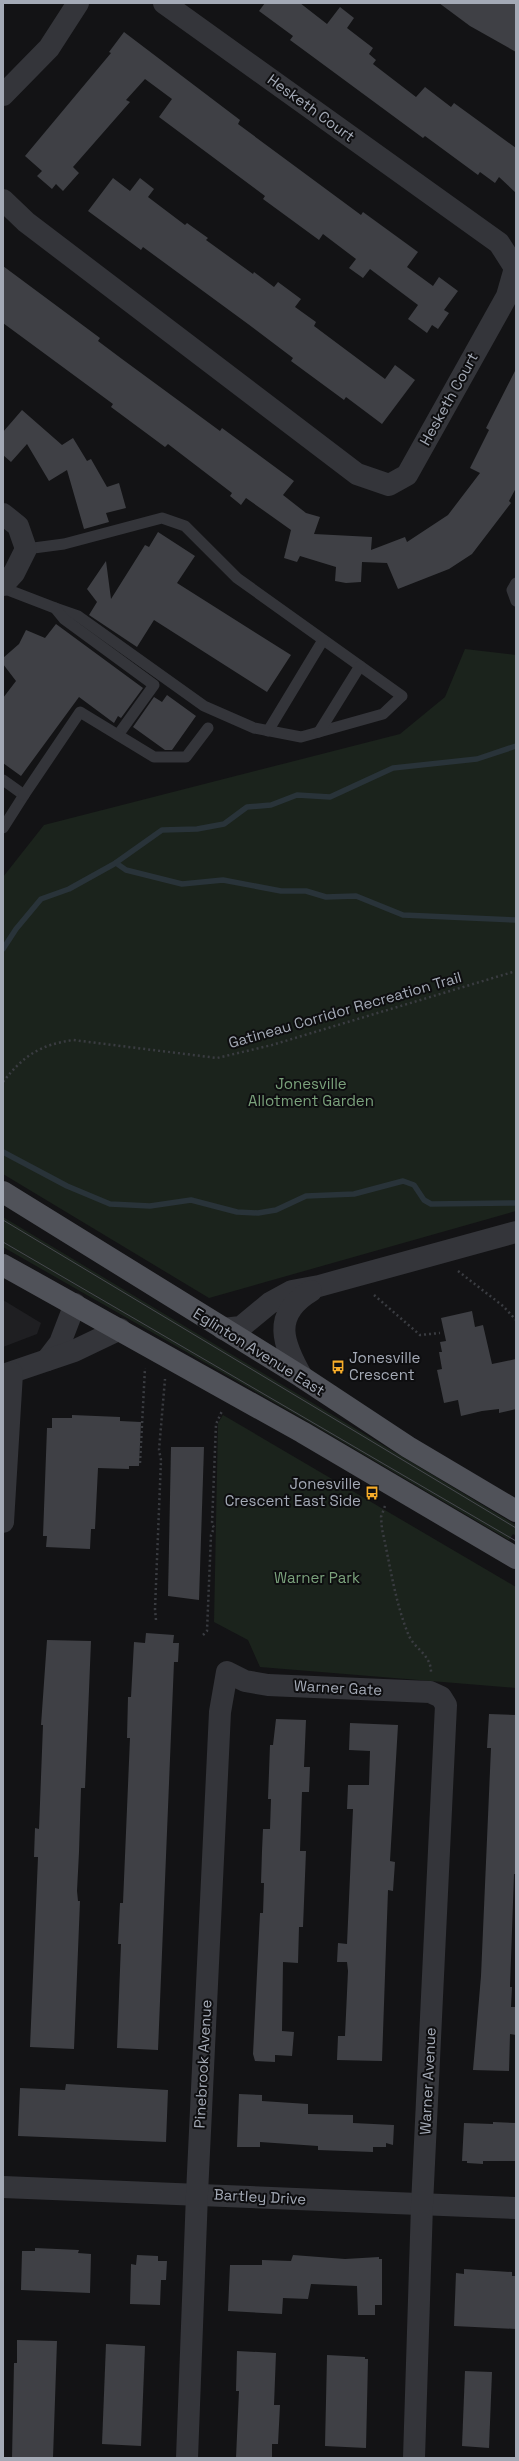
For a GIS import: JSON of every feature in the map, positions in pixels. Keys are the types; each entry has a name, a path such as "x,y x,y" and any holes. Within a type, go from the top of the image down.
{"main road":[{"name":"Eglinton Avenue East","path":"3,1192 302,1377 408,1447 516,1511"},
{"path":"3,1265 302,1432 516,1558"}],"street":[{"path":"3,95 49,48 78,3"},
{"name":"Hesketh Court","path":"3,200 26,222 357,474 390,485 407,475 507,296 515,268 499,243 164,3"},
{"path":"3,514 18,526 26,549 14,573 3,587"},
{"path":"224,1329 241,1326 270,1303 292,1291 319,1286 516,1232"},
{"path":"302,1377 285,1345 286,1318 291,1306 299,1298 319,1286"},
{"path":"47,1360 60,1343 75,1304"},
{"path":"3,1522 7,1374 74,1351 120,1329"},
{"name":"Warner Gate","path":"228,1672 245,1681 268,1685 438,1699"},
{"name":"Pinebrook Avenue","path":"188,2458 197,2194 220,1712 228,1672"},
{"name":"Warner Avenue","path":"414,2458 438,1699"},
{"name":"Bartley Drive","path":"3,2187 516,2208"}],"lane":[{"path":"3,587 78,616 204,706 254,728 301,737 383,714 402,696 237,578 185,526 162,518 64,544 26,549"},
{"path":"516,583 512,590 516,601"},
{"path":"55,608 64,619 154,684 118,735"},
{"path":"268,731 323,640"},
{"path":"319,732 360,666"},
{"path":"3,828 80,712 154,757 186,757 208,728"},
{"path":"3,780 24,795"}],"path":[{"name":"Gatineau Corridor Recreation Trail","path":"3,1082 14,1067 30,1054 51,1043 74,1040 218,1058 272,1045 516,971"},
{"path":"458,1271 503,1306 516,1320"},
{"path":"374,1295 420,1334 440,1333"},
{"path":"140,1463 145,1367"},
{"path":"156,1620 155,1609 161,1460 159,1450 165,1378"},
{"path":"203,1635 206,1631 211,1535 214,1528 212,1517 216,1424 222,1411"},
{"path":"385,1506 381,1517 382,1529 403,1619 410,1638 429,1662 438,1699"}],"shaded area":[{"path":"3,1300 41,1323 37,1334 3,1347"}],"green space":[{"name":"Jonesville Allotment Garden","path":"465,649 516,655 516,1211 209,1298 3,1174 3,877 44,825 400,734 445,697"},
{"path":"3,1217 516,1525 516,1536 513,1534 509,1540 307,1421 3,1247"},
{"name":"Warner Park","path":"223,1415 516,1587 516,1688 260,1667 248,1640 214,1622 218,1423"}],"building":[{"path":"265,3 300,3 327,24 340,7 354,18 347,28 373,48 369,54 376,60 373,64 416,97 425,87 451,107 454,103 516,148 516,193 499,177 495,183 480,172 478,175 425,136 423,138 290,40 293,36 259,11"},
{"path":"439,3 516,3 516,52 470,26"},
{"path":"124,32 240,120 238,124 361,215 363,212 418,252 407,267 433,286 439,277 458,291 444,310 449,313 438,329 432,325 427,333 408,319 418,305 370,269 363,278 349,268 356,259 323,234 319,240 263,199 265,196 159,117 172,99 145,79 126,100 130,102 73,167 79,173 63,191 56,184 52,189 37,176 42,171 25,156 111,53 109,52"},
{"path":"113,178 130,191 140,178 154,189 148,197 185,225 187,223 208,238 206,240 253,274 254,272 274,287 278,282 301,299 295,307 316,322 314,326 385,379 395,365 415,380 382,424 346,397 344,400 291,361 293,358 143,247 141,250 88,211"},
{"path":"3,266 100,338 98,341 122,359 220,431 222,428 294,481 283,495 306,513 320,517 314,534 372,537 371,550 405,537 407,542 448,515 480,473 470,468 489,430 486,428 516,369 516,488 509,501 511,503 472,554 449,569 398,589 387,563 362,562 361,582 346,583 335,581 336,567 300,556 297,562 284,558 291,530 246,498 241,505 230,496 232,493 168,444 165,447 111,407 113,404 3,323"},
{"path":"22,410 62,445 73,438 87,461 91,459 107,487 119,483 126,508 106,513 109,522 84,529 67,470 49,481 27,444 11,462 3,455 3,432"},
{"path":"158,532 195,556 177,583 291,655 267,692 154,620 137,647 89,615 97,602 87,589 106,561 111,599 145,545 149,547"},
{"path":"56,624 143,688 121,718 118,716 114,723 79,697 21,776 3,763 3,698 16,681 3,664 3,658 19,644 26,630 45,638"},
{"path":"167,695 196,716 172,750 165,750 133,727 154,697 162,702"},
{"path":"472,1311 475,1327 483,1325 492,1364 516,1359 516,1409 499,1413 499,1409 482,1411 461,1416 458,1400 444,1403 437,1370 442,1369 439,1352 442,1352 440,1342 446,1341 441,1318"},
{"path":"72,1415 120,1417 120,1421 141,1422 139,1466 129,1466 129,1469 98,1468 95,1529 91,1529 90,1549 46,1547 47,1536 43,1536 47,1428 52,1428 52,1418 72,1418"},
{"path":"171,1447 204,1447 199,1600 168,1596"},
{"path":"146,1633 174,1635 173,1643 179,1643 178,1662 174,1662 158,2050 117,2048 121,1944 118,1944 120,1903 123,1903 130,1738 127,1738 128,1697 131,1697 134,1642 145,1643"},
{"path":"47,1640 91,1641 85,1788 81,1788 77,1891 78,1901 80,1901 74,2049 30,2047 38,1857 34,1857 35,1828 39,1829 43,1725 41,1725"},
{"path":"489,1714 516,1715 516,1874 514,1874 510,1987 512,1987 511,2007 516,2007 516,2035 510,2034 509,2071 473,2070 481,1976 491,1748 487,1748"},
{"path":"276,1719 306,1720 304,1767 310,1767 309,1792 302,1792 300,1851 306,1851 303,1927 299,1927 298,1963 283,1962 282,2031 294,2032 292,2056 275,2055 275,2062 255,2061 253,2054 260,1913 263,1913 264,1883 261,1883 263,1829 270,1829 271,1799 268,1799 270,1745 273,1745"},
{"path":"350,1723 398,1725 390,1861 395,1862 393,1891 388,1890 382,2061 337,2060 338,2036 345,2036 348,1971 347,1962 337,1962 338,1943 347,1944 353,1809 347,1809 348,1785 369,1785 370,1751 349,1750"},
{"path":"66,2084 168,2090 166,2142 18,2136 20,2088 65,2090"},
{"path":"239,2094 262,2095 262,2101 308,2104 308,2114 353,2115 353,2123 394,2125 393,2145 386,2143 386,2147 373,2147 373,2152 318,2150 318,2146 260,2142 260,2147 237,2147"},
{"path":"493,2122 516,2123 516,2161 483,2161 483,2164 467,2163 467,2161 462,2161 464,2123 493,2124"},
{"path":"35,2248 79,2250 78,2253 91,2254 90,2293 21,2290 22,2251 35,2251"},
{"path":"137,2255 158,2256 158,2261 167,2261 166,2280 161,2280 160,2305 130,2304 131,2264 136,2265"},
{"path":"293,2255 345,2259 379,2257 379,2259 382,2259 382,2305 375,2305 375,2315 358,2315 357,2286 311,2284 308,2299 283,2298 282,2314 228,2311 230,2265 262,2265 262,2260 291,2261"},
{"path":"464,2269 512,2272 512,2276 516,2276 516,2329 454,2326 456,2273 464,2274"},
{"path":"17,2340 57,2341 53,2458 12,2458 14,2363 17,2363"},
{"path":"106,2344 145,2346 141,2446 102,2444"},
{"path":"237,2351 276,2353 274,2405 280,2405 278,2444 272,2444 272,2458 236,2458 239,2391 236,2391"},
{"path":"327,2355 365,2357 365,2359 368,2359 366,2448 325,2446"},
{"path":"465,2371 492,2372 489,2448 462,2446"}],"waterway":[{"path":"3,949 16,929 41,899 69,889 114,864 162,830 197,829 224,824 247,807 271,805 297,795 330,797 393,768 477,759 516,746"},
{"path":"116,863 126,870 182,884 223,880 281,891 306,891 326,897 356,896 403,915 516,920"},
{"path":"3,1152 67,1186 110,1204 150,1206 191,1200 237,1212 258,1213 276,1210 306,1196 354,1194 403,1181 414,1185 424,1200 431,1204 516,1203"}],"tram line":[{"path":"3,1220 516,1528"},
{"path":"3,1242 516,1541"}],"place":[{"name":"Jonesville Crescent","path":"338,1367"},
{"name":"Jonesville Crescent East Side","path":"372,1493"}]}
